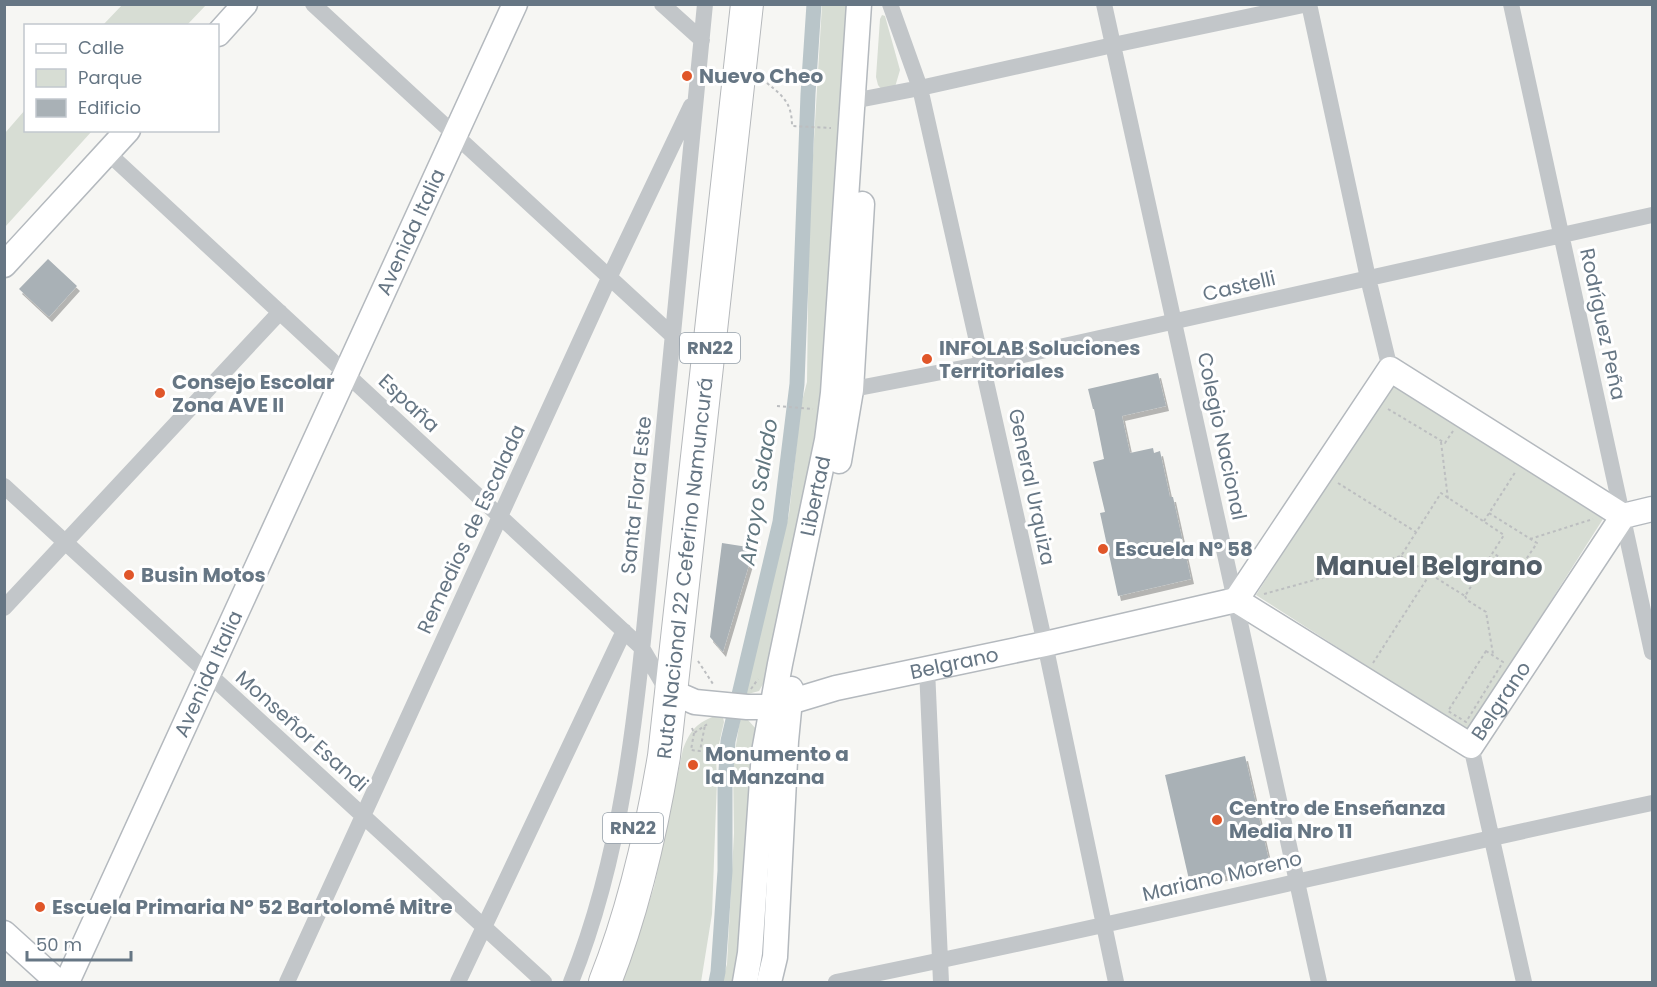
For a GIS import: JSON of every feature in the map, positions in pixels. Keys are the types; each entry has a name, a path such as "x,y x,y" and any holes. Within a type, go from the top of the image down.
{"highway":[{"name":"Ruta Nacional 22 Ceferino Namuncurá","path":"606,982 628,921 646,855 664,756 656,670 728,4"},
{"name":"Ruta Nacional 22 Ceferino Namuncurá","path":"587,982 614,909 639,796 741,63 747,4"}],"street":[{"path":"219,33 245,4"},
{"path":"313,4 673,336"},
{"name":"Avenida Italia","path":"67,982 515,4"},
{"path":"662,4 702,40"},
{"name":"Santa Flora Este","path":"571,982 597,910 611,858 625,781 656,670 673,336 705,4"},
{"name":"Libertad","path":"859,4 861,100"},
{"name":"Libertad","path":"769,982 775,957 780,664 827,440 842,392 861,100 875,4"},
{"name":"General Urquiza","path":"890,4 920,88 1045,644 1116,982"},
{"name":"Colegio Nacional","path":"1104,4 1319,982"},
{"path":"861,100 1308,4 1390,369 1619,514 1653,509"},
{"name":"Rodríguez Peña","path":"1511,4 1562,234 1619,514 1653,652"},
{"name":"Remedios de Escalada","path":"287,982 609,278 696,95"},
{"path":"4,265 127,132"},
{"name":"España","path":"108,153 624,632 656,670"},
{"name":"Castelli","path":"842,392 983,364 1653,215"},
{"path":"4,608 280,312"},
{"path":"1236,600 1390,369"},
{"name":"Monseñor Esandi","path":"4,486 544,982"},
{"name":"Belgrano","path":"656,670 695,702 781,704 836,688 1045,644 1236,600 1471,746 1619,514"},
{"path":"458,982 624,632"},
{"path":"927,669 941,982"},
{"name":"Libertad","path":"745,982 750,953 764,752 781,704"},
{"path":"1471,746 1524,982"},
{"name":"Mariano Moreno","path":"836,982 940,962 1491,837 1653,803"},
{"path":"4,933 57,982"}],"path":[{"path":"741,63 786,99 792,114 792,126 837,129"},
{"path":"777,406 804,409"},
{"path":"1384,406 1444,444 1453,430"},
{"path":"1441,441 1448,499"},
{"path":"1484,521 1527,455"},
{"path":"1335,481 1416,532"},
{"path":"1269,585 1263,594 1401,555 1441,494 1504,535 1465,597"},
{"path":"1489,513 1537,543 1519,570 1492,553"},
{"path":"1530,539 1619,514"},
{"path":"1401,555 1486,612 1493,656 1503,662 1466,722 1448,711 1486,651 1493,656"},
{"path":"1363,679 1430,574"},
{"path":"695,655 702,669 729,703"},
{"path":"694,733 762,670"},
{"path":"692,728 694,733 691,750 700,751 705,725"}],"green space":[{"path":"123,4 206,4 188,24 104,24"},
{"path":"822,5 849,5 824,410 771,670 759,691 739,694 753,657 789,514 801,405 807,382 809,223"},
{"path":"882,15 885,16 900,70 895,87 883,91 876,77"},
{"path":"24,111 24,132 91,132 5,227 5,133"},
{"path":"1391,383 1603,519 1468,731 1256,595"},
{"path":"722,713 724,722 716,757 712,914 701,982 619,982 637,939 654,887 683,749 697,726"},
{"path":"740,720 748,720 756,729 758,740 736,982 722,982 727,964 734,833 733,764"}],"building":[{"path":"48,259 77,286 49,317 19,289"},
{"path":"1158,373 1166,406 1122,416 1130,453 1153,448 1154,453 1160,451 1170,497 1173,497 1191,579 1118,596 1100,513 1105,512 1093,462 1104,459 1088,389"},
{"path":"722,543 754,548 723,652 710,637"},
{"name":"Centro de Enseñanza Media Nro 11","path":"1245,756 1270,865 1190,884 1165,775"}],"waterway":[{"name":"Arroyo Salado","path":"716,982 725,871 725,786 728,741 780,522 797,384 808,94 814,4"}],"place":[{"name":"Nuevo Cheo","path":"687,76"},
{"name":"INFOLAB Soluciones Territoriales","path":"927,359"},
{"name":"Consejo Escolar Zona AVE II","path":"160,393"},
{"name":"Escuela Nº 58","path":"1103,549"},
{"name":"Busin Motos","path":"129,575"},
{"name":"Monumento a la Manzana","path":"693,765"},
{"name":"Centro de Enseñanza Media Nro 11","path":"1217,820"},
{"name":"Escuela Primaria Nº 52 Bartolomé Mitre","path":"40,907"}],"district":[{"name":"Manuel Belgrano","path":"1429,566"}]}
